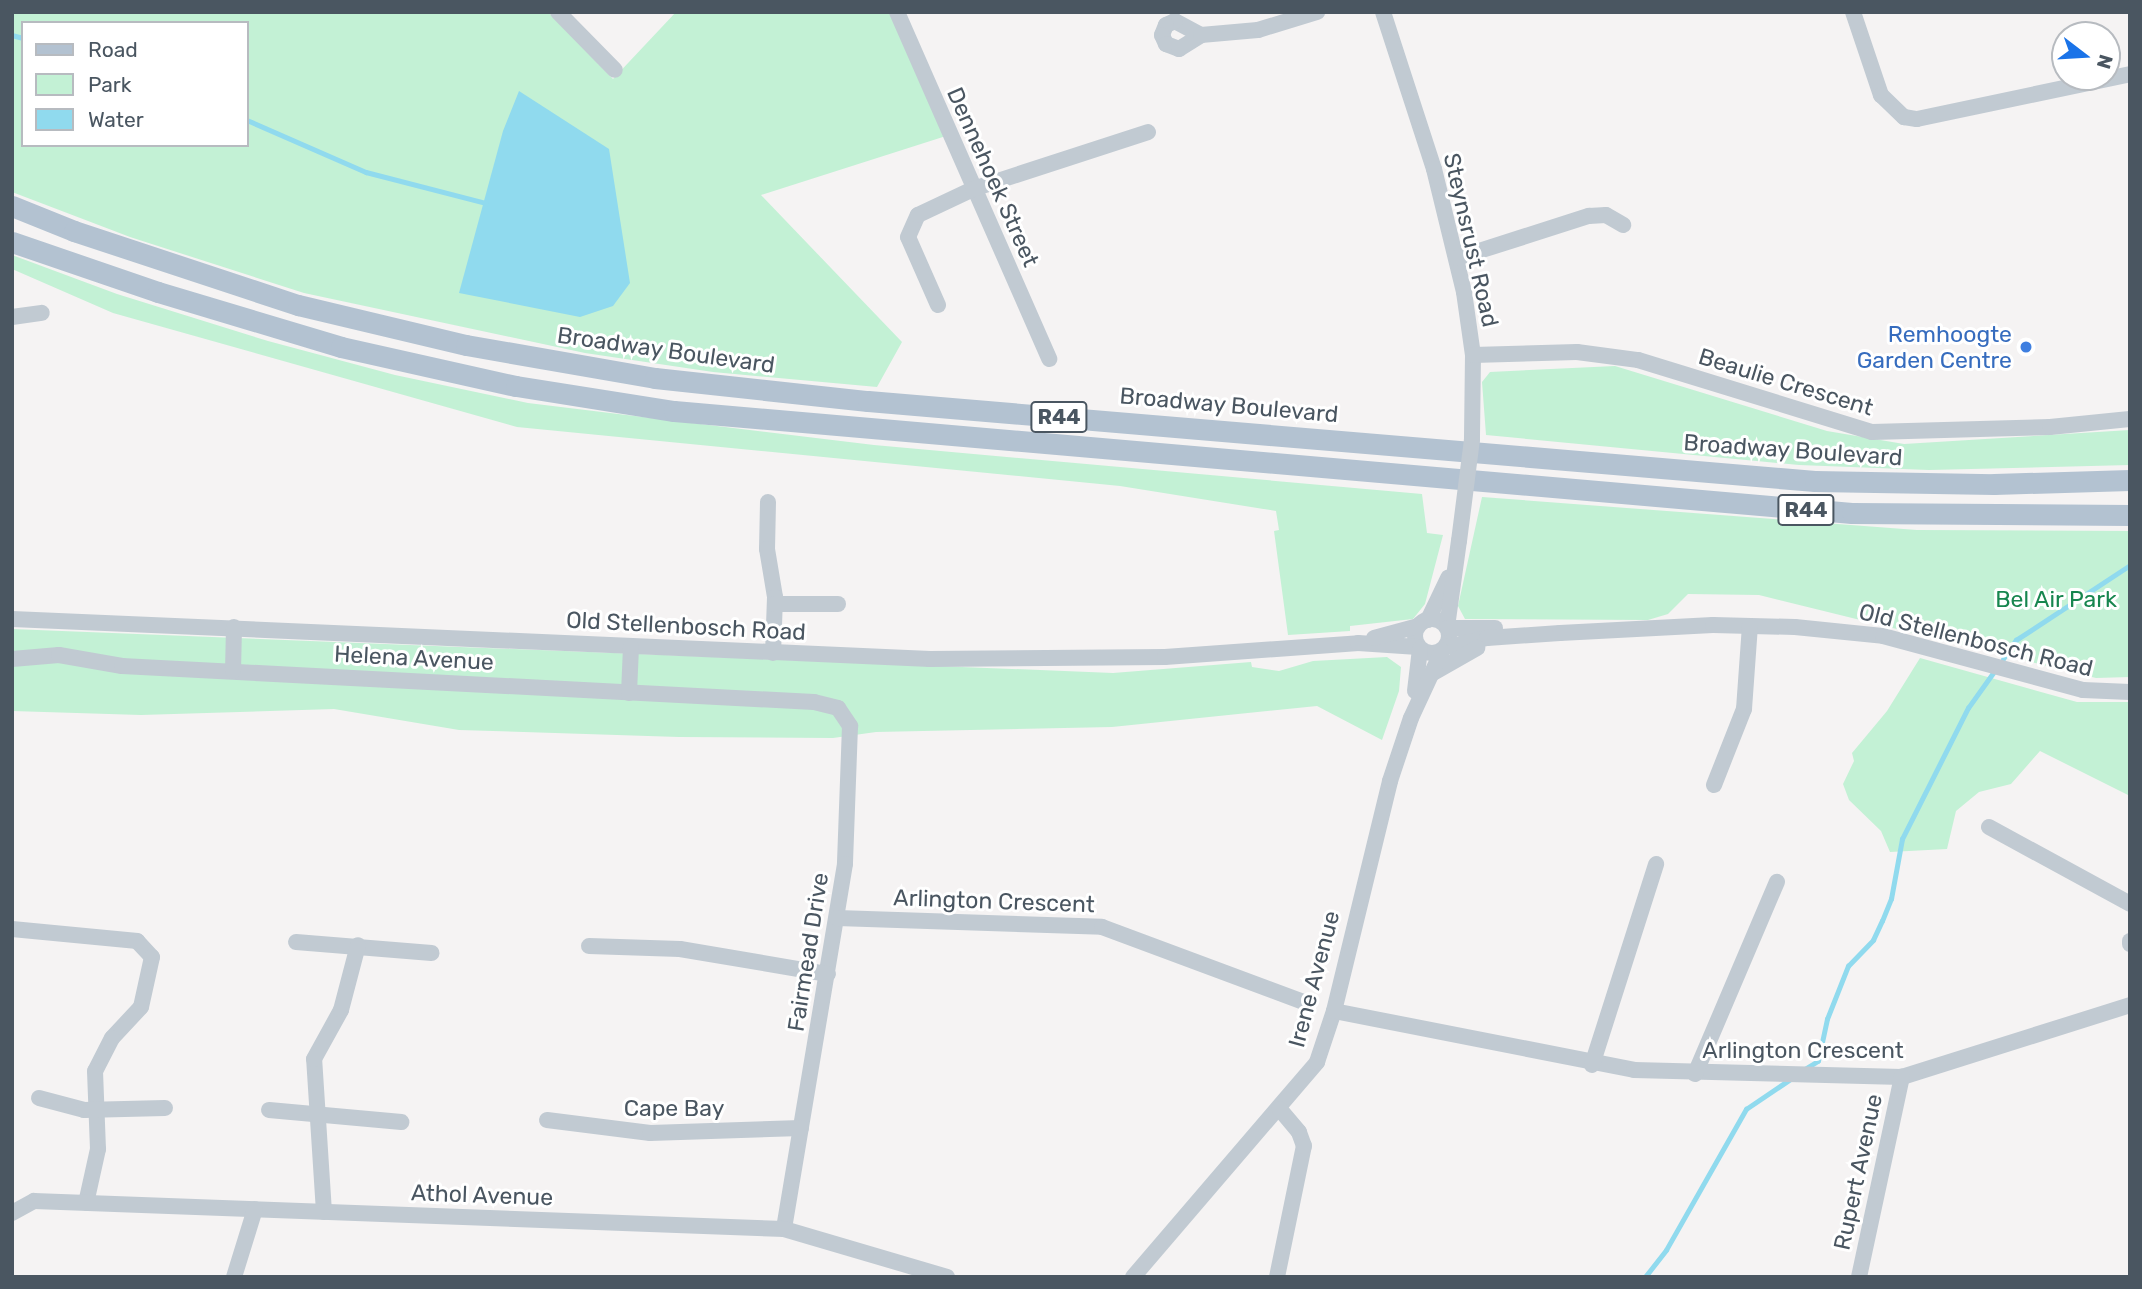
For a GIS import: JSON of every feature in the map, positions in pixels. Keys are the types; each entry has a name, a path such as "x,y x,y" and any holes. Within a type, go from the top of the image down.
{"main road":[{"name":"Broadway Boulevard","path":"12,206 74,231 298,305 466,345 644,377 868,401 1815,481 1994,484 2130,480"},
{"name":"R44","path":"12,242 158,292 341,347 516,386 674,411 1852,513 2130,515"}],"street":[{"path":"558,12 615,70"},
{"name":"Dennehoek Street","path":"897,12 1049,359"},
{"path":"1201,35 1258,30 1317,12"},
{"name":"Steynsrust Road","path":"1383,12 1434,169 1457,258 1473,368 1472,440 1444,649"},
{"path":"1853,12 1881,95 1904,117 1917,119 2130,74"},
{"path":"939,305 908,237 909,227 918,215 973,189 1148,132"},
{"path":"1457,258 1589,216 1606,215 1623,225"},
{"path":"12,317 42,313"},
{"name":"Beaulie Crescent","path":"1473,368 1600,356 1638,360 1872,432 2050,427 2130,419"},
{"path":"768,502 767,549 775,604 773,653"},
{"name":"Steynsrust Road","path":"1423,623 1453,568"},
{"path":"775,604 838,604"},
{"name":"Old Stellenbosch Road","path":"12,619 773,653 1049,660 1358,643 1419,648 1430,654 1476,639 1750,626 1883,636 2083,690 2130,692"},
{"name":"Old Stellenbosch Road","path":"1358,643 1423,623 1447,628 1560,633"},
{"name":"Irene Avenue","path":"1410,718 1423,623"},
{"path":"1714,785 1744,709 1750,626"},
{"path":"233,671 234,627"},
{"path":"1428,677 1464,652 1524,637"},
{"path":"1394,645 1411,667 1413,700"},
{"path":"629,693 631,647"},
{"name":"Irene Avenue","path":"1133,1277 1280,1109 1317,1062 1334,1011 1367,859 1410,718 1444,649"},
{"name":"Helena Avenue","path":"12,659 59,655 122,666 814,702"},
{"name":"Fairmead Drive","path":"784,1229 837,918 847,834 850,726 838,708 814,702"},
{"path":"1989,827 2130,904"},
{"path":"1592,1065 1656,864"},
{"path":"1695,1074 1777,882"},
{"name":"Arlington Crescent","path":"837,918 1102,927 1304,1002"},
{"path":"12,929 136,941 150,952 153,962 146,998 98,1061 93,1081 98,1149 86,1203"},
{"path":"296,942 432,953"},
{"path":"324,1212 317,1116 316,1053 341,1010 358,945"},
{"path":"589,946 680,949 828,974"},
{"name":"Arlington Crescent","path":"1334,1011 1592,1065 1695,1074 1902,1077 2130,1005"},
{"name":"Rupert Avenue","path":"1858,1277 1902,1077"},
{"path":"39,1098 95,1110 165,1108"},
{"path":"1277,1277 1304,1146 1299,1132 1280,1109"},
{"path":"269,1110 401,1122"},
{"name":"Cape Bay","path":"547,1119 650,1133 801,1128"},
{"name":"Athol Avenue","path":"12,1213 27,1202 86,1203 784,1229 947,1277"},
{"path":"234,1277 255,1209"}],"green space":[{"path":"12,12 548,12 613,79 676,12 891,12 946,136 761,195 902,342 877,387 713,372 585,353 304,293 130,237 12,192"},
{"path":"12,255 117,294 268,341 395,375 528,403 874,445 1422,494 1427,533 1443,535 1425,604 1413,619 1350,626 1350,631 1288,635 1274,531 1279,530 1276,511 1120,486 517,427 113,313 12,269"},
{"path":"1615,366 1827,431 1904,444 2130,430 2130,465 1929,470 1799,465 1486,435 1482,382 1490,372"},
{"name":"Bel Air Park","path":"1482,497 1917,530 2130,531 2130,677 2096,678 1759,595 1688,594 1668,614 1648,620 1465,619 1458,606"},
{"path":"12,629 1113,673 1251,662 1252,667 1279,671 1313,661 1387,657 1401,667 1399,691 1382,740 1317,706 1112,727 876,732 833,738 679,737 459,730 334,709 141,715 12,711"},
{"path":"1920,658 2077,702 2130,702 2130,796 2040,751 2011,784 1979,792 1956,811 1947,849 1890,852 1881,831 1849,800 1843,784 1854,761 1852,753 1887,711"}],"water":[{"path":"519,91 609,149 630,283 613,306 580,317 459,293 503,131"}],"waterway":[{"path":"12,35 21,37"},
{"path":"248,120 366,172 486,203"},
{"path":"2003,659 2016,640 2130,565"},
{"path":"1805,1069 1818,1061 1827,1019 1848,966 1873,940 1882,921 1891,899 1902,839 1968,708 1993,673"},
{"path":"1645,1277 1666,1250 1746,1109 1789,1080"}],"place":[{"name":"Remhoogte Garden Centre","path":"2026,347"}]}
